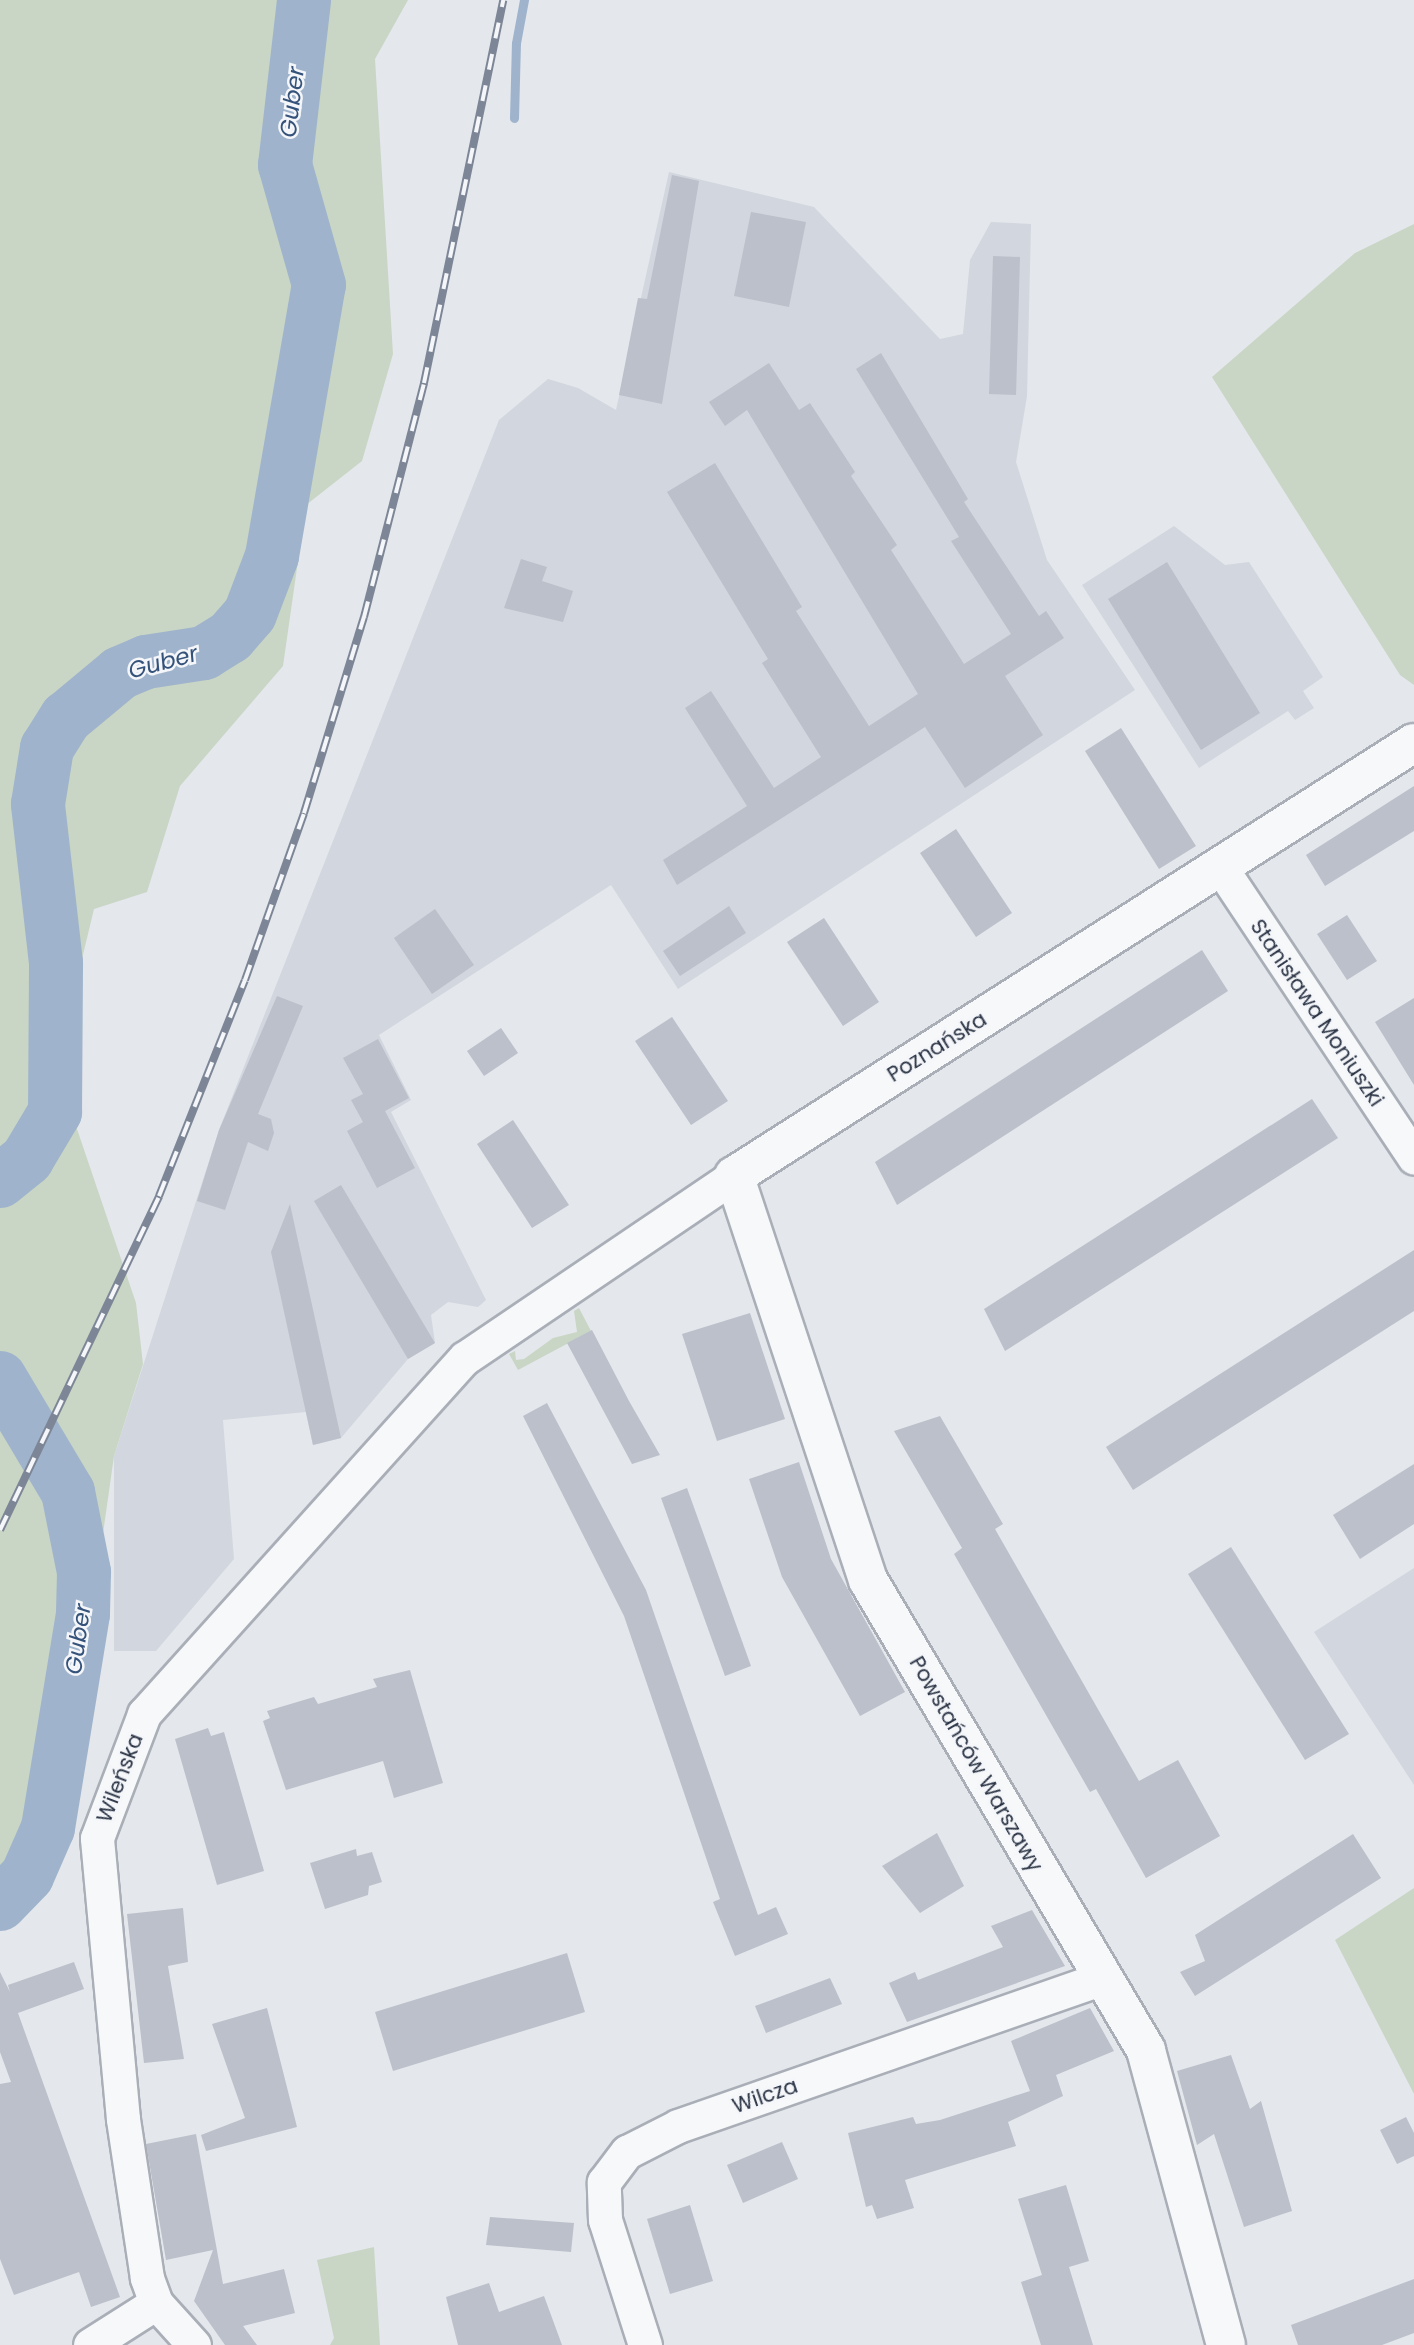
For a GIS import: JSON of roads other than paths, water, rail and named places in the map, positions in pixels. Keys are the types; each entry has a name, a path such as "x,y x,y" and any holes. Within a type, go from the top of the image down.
{"street":[{"name":"Poznańska","path":"465,1358 734,1176 1414,743"},
{"name":"Stanisława Moniuszki","path":"1221,868 1414,1157"},
{"name":"Powstańców Warszawy","path":"734,1176 868,1580 1146,2050 1226,2345"},
{"name":"Wileńska","path":"194,2345 156,2303 146,2278 122,2119 97,1838 145,1714 465,1358"},
{"name":"Wilcza","path":"645,2345 605,2220 604,2182 627,2152 678,2126 1102,1978"},
{"path":"90,2345 156,2303"}],"waterway":[{"name":"Guber","path":"0,1181 27,1159 55,1112 56,963 38,804 47,748 66,718 120,673 146,662 204,653 230,637 250,614 272,556 319,285 285,165 304,0"},
{"path":"514,118 516,43 524,0"},
{"path":"280,508 295,512"},
{"name":"Guber","path":"0,1378 68,1492 84,1572 83,1614 48,1828 27,1876 0,1904"}],"railway":[{"path":"0,1530 159,1196 245,980 304,813 364,617 424,383 503,0"}]}
